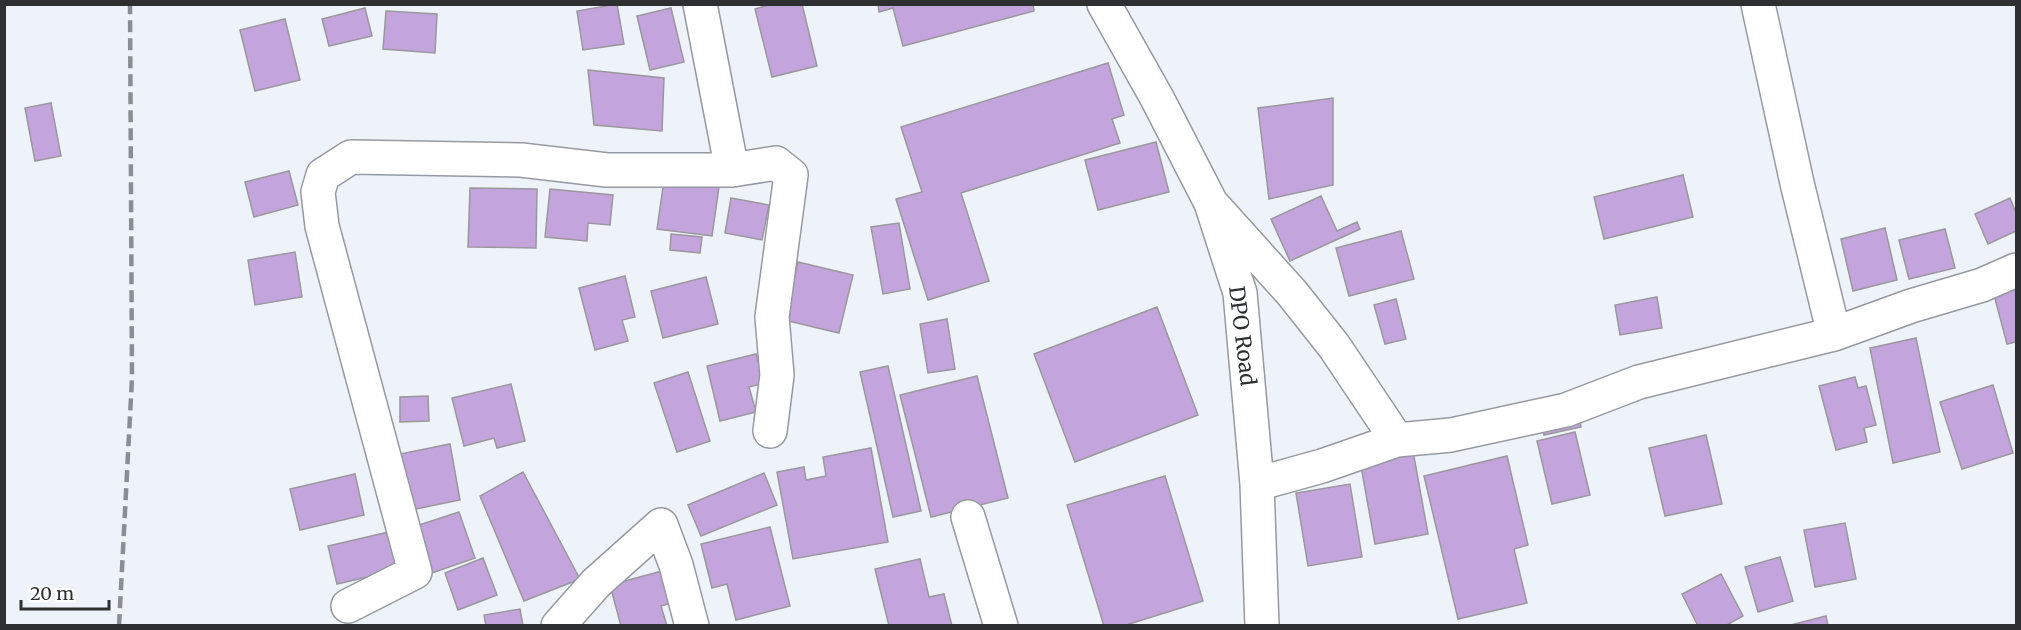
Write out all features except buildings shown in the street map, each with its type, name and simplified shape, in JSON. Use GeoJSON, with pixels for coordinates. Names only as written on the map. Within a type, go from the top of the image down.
{"type":"FeatureCollection","features":[{"type":"Feature","properties":{"kind":"street"},"geometry":{"type":"LineString","coordinates":[[700,4],[732,170]]}},
{"type":"Feature","properties":{"kind":"street","name":"DPO Road"},"geometry":{"type":"LineString","coordinates":[[1104,4],[1157,98],[1211,203],[1240,293],[1257,484],[1262,626]]}},
{"type":"Feature","properties":{"kind":"street"},"geometry":{"type":"LineString","coordinates":[[1758,4],[1797,183],[1834,334]]}},
{"type":"Feature","properties":{"kind":"street"},"geometry":{"type":"LineString","coordinates":[[348,606],[415,572],[322,226],[318,192],[324,175],[351,157],[521,160],[607,170],[732,170],[776,163],[791,175],[772,317],[777,375],[770,431]]}},
{"type":"Feature","properties":{"kind":"street"},"geometry":{"type":"LineString","coordinates":[[1211,203],[1292,293],[1327,337],[1397,440]]}},
{"type":"Feature","properties":{"kind":"street"},"geometry":{"type":"LineString","coordinates":[[1257,484],[1322,466],[1397,440],[1451,435],[1566,410],[1638,382],[1834,334],[1911,306],[1982,285],[2016,270]]}},
{"type":"Feature","properties":{"kind":"street"},"geometry":{"type":"LineString","coordinates":[[968,518],[1001,626]]}},
{"type":"Feature","properties":{"kind":"street"},"geometry":{"type":"LineString","coordinates":[[558,626],[596,582],[661,525],[676,565],[692,626]]}},
{"type":"Feature","properties":{"kind":"railway"},"geometry":{"type":"LineString","coordinates":[[119,626],[132,378],[130,4]]}}]}
